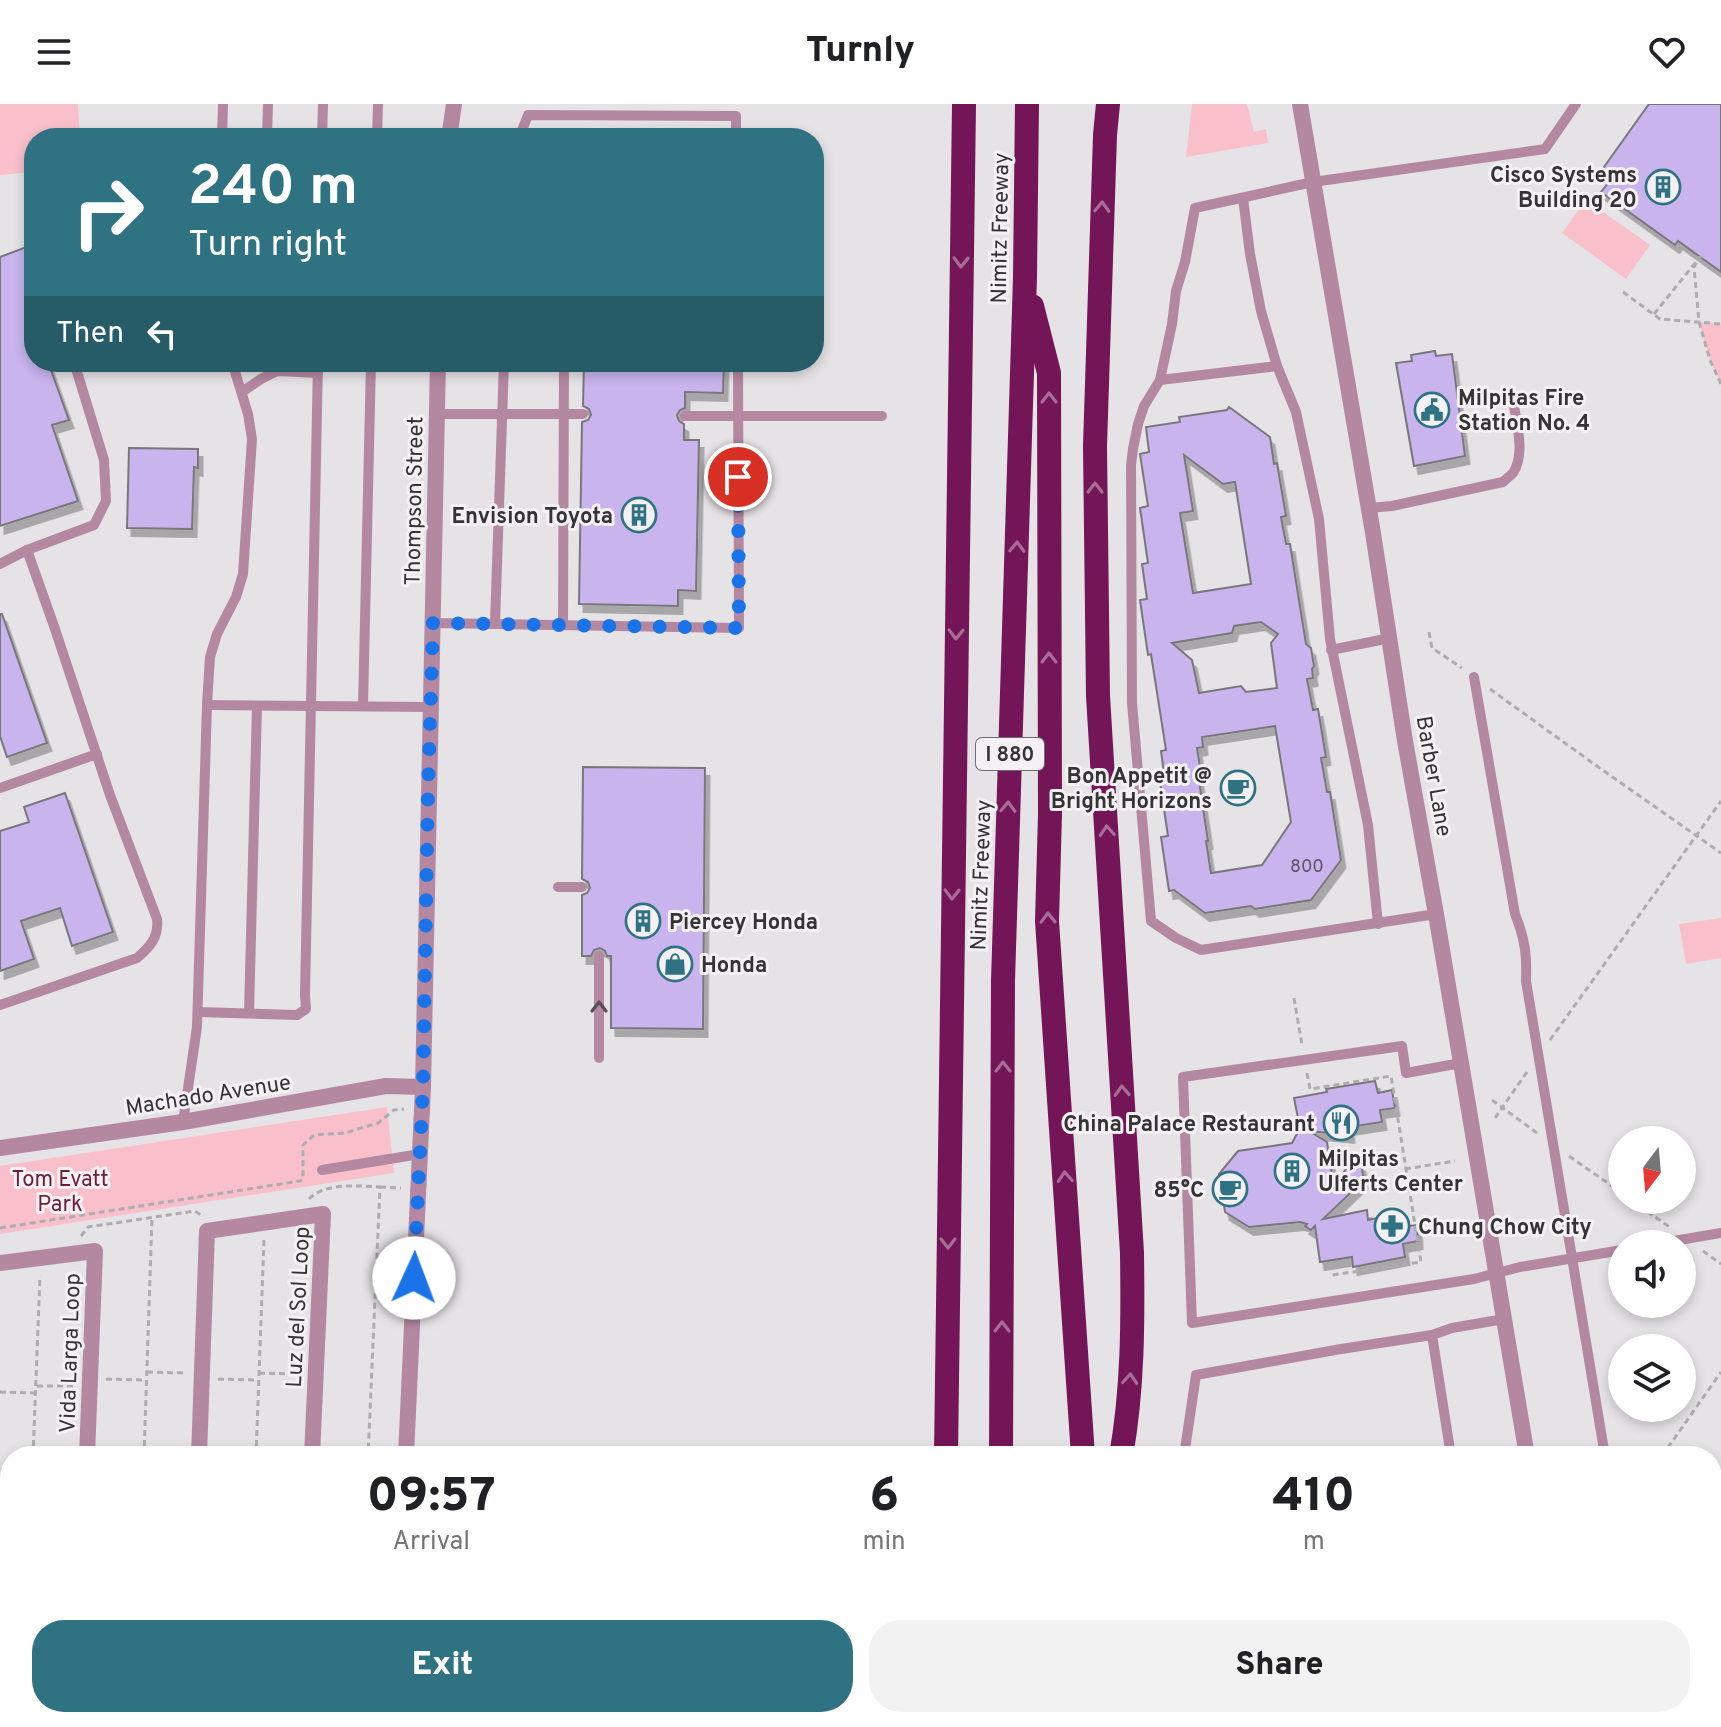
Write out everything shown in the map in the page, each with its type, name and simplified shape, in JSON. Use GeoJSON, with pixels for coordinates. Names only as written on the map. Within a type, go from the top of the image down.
{"type":"FeatureCollection","features":[{"type":"Feature","properties":{"kind":"highway"},"geometry":{"type":"LineString","coordinates":[[955,104],[963,184]]}},
{"type":"Feature","properties":{"kind":"highway","name":"Nimitz Freeway"},"geometry":{"type":"LineString","coordinates":[[946,1446],[964,104]]}},
{"type":"Feature","properties":{"kind":"highway","name":"Nimitz Freeway"},"geometry":{"type":"LineString","coordinates":[[1001,1446],[1003,981],[1025,277],[1027,104]]}},
{"type":"Feature","properties":{"kind":"highway"},"geometry":{"type":"LineString","coordinates":[[1108,104],[1095,431],[1095,566],[1098,696],[1132,1253],[1133,1340],[1123,1446]]}},
{"type":"Feature","properties":{"kind":"highway"},"geometry":{"type":"LineString","coordinates":[[1025,277],[1049,373],[1050,814],[1047,921],[1082,1446]]}},
{"type":"Feature","properties":{"kind":"street"},"geometry":{"type":"LineString","coordinates":[[450,128],[454,104]]}},
{"type":"Feature","properties":{"kind":"street","name":"Barber Lane"},"geometry":{"type":"LineString","coordinates":[[1300,104],[1525,1446]]}},
{"type":"Feature","properties":{"kind":"street","name":"Thompson Street"},"geometry":{"type":"LineString","coordinates":[[406,1446],[423,1087],[438,372]]}},
{"type":"Feature","properties":{"kind":"street","name":"Machado Avenue"},"geometry":{"type":"LineString","coordinates":[[0,1148],[183,1122],[386,1086],[423,1087]]}},
{"type":"Feature","properties":{"kind":"street","name":"Luz del Sol Loop"},"geometry":{"type":"LineString","coordinates":[[222,1229],[323,1214],[312,1446]]}},
{"type":"Feature","properties":{"kind":"street"},"geometry":{"type":"LineString","coordinates":[[199,1446],[207,1231],[222,1229]]}},
{"type":"Feature","properties":{"kind":"street","name":"Vida Larga Loop"},"geometry":{"type":"LineString","coordinates":[[0,1263],[95,1251],[87,1446]]}},
{"type":"Feature","properties":{"kind":"lane"},"geometry":{"type":"LineString","coordinates":[[222,128],[223,104]]}},
{"type":"Feature","properties":{"kind":"lane"},"geometry":{"type":"LineString","coordinates":[[267,128],[268,104]]}},
{"type":"Feature","properties":{"kind":"lane"},"geometry":{"type":"LineString","coordinates":[[322,128],[323,104]]}},
{"type":"Feature","properties":{"kind":"lane"},"geometry":{"type":"LineString","coordinates":[[377,128],[378,104]]}},
{"type":"Feature","properties":{"kind":"lane"},"geometry":{"type":"LineString","coordinates":[[1436,914],[1201,950],[1151,921],[1132,703],[1131,465],[1138,424],[1144,406],[1160,380],[1195,208],[1313,182],[1545,149],[1576,104]]}},
{"type":"Feature","properties":{"kind":"lane"},"geometry":{"type":"LineString","coordinates":[[523,128],[528,115],[736,116],[736,128]]}},
{"type":"Feature","properties":{"kind":"lane"},"geometry":{"type":"LineString","coordinates":[[1243,198],[1261,311],[1277,366],[1296,412],[1319,519],[1331,650],[1368,825],[1378,924]]}},
{"type":"Feature","properties":{"kind":"lane"},"geometry":{"type":"LineString","coordinates":[[1160,380],[1277,366]]}},
{"type":"Feature","properties":{"kind":"lane"},"geometry":{"type":"LineString","coordinates":[[0,564],[27,550],[94,525],[106,501],[104,460],[77,372]]}},
{"type":"Feature","properties":{"kind":"lane"},"geometry":{"type":"LineString","coordinates":[[183,1122],[198,1012],[210,657],[243,574],[252,439],[235,372]]}},
{"type":"Feature","properties":{"kind":"lane"},"geometry":{"type":"LineString","coordinates":[[264,372],[264,377]]}},
{"type":"Feature","properties":{"kind":"lane"},"geometry":{"type":"LineString","coordinates":[[242,392],[275,372]]}},
{"type":"Feature","properties":{"kind":"lane"},"geometry":{"type":"LineString","coordinates":[[198,1012],[297,1015],[306,1009],[318,372]]}},
{"type":"Feature","properties":{"kind":"lane"},"geometry":{"type":"LineString","coordinates":[[363,706],[371,372]]}},
{"type":"Feature","properties":{"kind":"lane"},"geometry":{"type":"LineString","coordinates":[[495,623],[504,372]]}},
{"type":"Feature","properties":{"kind":"lane"},"geometry":{"type":"LineString","coordinates":[[563,625],[564,372]]}},
{"type":"Feature","properties":{"kind":"lane"},"geometry":{"type":"LineString","coordinates":[[433,623],[739,628],[738,372]]}},
{"type":"Feature","properties":{"kind":"lane"},"geometry":{"type":"LineString","coordinates":[[1369,508],[1392,506],[1503,482],[1514,471],[1518,458],[1519,441],[1513,400]]}},
{"type":"Feature","properties":{"kind":"lane"},"geometry":{"type":"LineString","coordinates":[[437,414],[583,414]]}},
{"type":"Feature","properties":{"kind":"lane"},"geometry":{"type":"LineString","coordinates":[[685,416],[882,416]]}},
{"type":"Feature","properties":{"kind":"lane"},"geometry":{"type":"LineString","coordinates":[[0,1005],[137,958],[154,940],[158,929],[27,550]]}},
{"type":"Feature","properties":{"kind":"lane"},"geometry":{"type":"LineString","coordinates":[[1331,650],[1390,638]]}},
{"type":"Feature","properties":{"kind":"lane"},"geometry":{"type":"LineString","coordinates":[[1474,677],[1515,914],[1524,938],[1526,981],[1603,1446]]}},
{"type":"Feature","properties":{"kind":"lane"},"geometry":{"type":"LineString","coordinates":[[207,705],[430,707]]}},
{"type":"Feature","properties":{"kind":"lane"},"geometry":{"type":"LineString","coordinates":[[249,1013],[257,706]]}},
{"type":"Feature","properties":{"kind":"lane"},"geometry":{"type":"LineString","coordinates":[[0,788],[97,754]]}},
{"type":"Feature","properties":{"kind":"lane"},"geometry":{"type":"LineString","coordinates":[[558,887],[582,887]]}},
{"type":"Feature","properties":{"kind":"lane"},"geometry":{"type":"LineString","coordinates":[[599,956],[599,1058]]}},
{"type":"Feature","properties":{"kind":"lane"},"geometry":{"type":"LineString","coordinates":[[1461,1063],[1406,1073],[1402,1046],[1183,1077],[1192,1323],[1462,1281],[1520,1267],[1608,1252]]}},
{"type":"Feature","properties":{"kind":"lane"},"geometry":{"type":"LineString","coordinates":[[322,1170],[420,1154]]}},
{"type":"Feature","properties":{"kind":"lane"},"geometry":{"type":"LineString","coordinates":[[1696,1237],[1721,1233]]}},
{"type":"Feature","properties":{"kind":"lane"},"geometry":{"type":"LineString","coordinates":[[1185,1446],[1196,1375],[1432,1335],[1452,1328],[1504,1319]]}},
{"type":"Feature","properties":{"kind":"lane"},"geometry":{"type":"LineString","coordinates":[[1432,1335],[1449,1446]]}},
{"type":"Feature","properties":{"kind":"path"},"geometry":{"type":"LineString","coordinates":[[1654,314],[1700,257],[1694,267],[1699,322],[1721,384]]}},
{"type":"Feature","properties":{"kind":"path"},"geometry":{"type":"LineString","coordinates":[[1623,292],[1660,319],[1721,324]]}},
{"type":"Feature","properties":{"kind":"path"},"geometry":{"type":"LineString","coordinates":[[1429,632],[1432,648],[1721,853]]}},
{"type":"Feature","properties":{"kind":"path"},"geometry":{"type":"LineString","coordinates":[[1495,1118],[1721,801]]}},
{"type":"Feature","properties":{"kind":"path"},"geometry":{"type":"LineString","coordinates":[[1294,998],[1310,1089],[1391,1076],[1421,1262],[1332,1275]]}},
{"type":"Feature","properties":{"kind":"path"},"geometry":{"type":"LineString","coordinates":[[0,1228],[300,1181],[303,1179],[303,1145],[314,1135],[345,1133],[378,1123],[394,1110],[422,1108]]}},
{"type":"Feature","properties":{"kind":"path"},"geometry":{"type":"LineString","coordinates":[[1405,1169],[1455,1161]]}},
{"type":"Feature","properties":{"kind":"path"},"geometry":{"type":"LineString","coordinates":[[301,1217],[311,1196],[318,1191],[350,1186],[418,1188]]}},
{"type":"Feature","properties":{"kind":"path"},"geometry":{"type":"LineString","coordinates":[[368,1446],[380,1187]]}},
{"type":"Feature","properties":{"kind":"path"},"geometry":{"type":"LineString","coordinates":[[78,1253],[81,1233],[88,1227],[195,1211],[222,1229]]}},
{"type":"Feature","properties":{"kind":"path"},"geometry":{"type":"LineString","coordinates":[[144,1446],[152,1218]]}},
{"type":"Feature","properties":{"kind":"path"},"geometry":{"type":"LineString","coordinates":[[256,1446],[264,1223]]}},
{"type":"Feature","properties":{"kind":"path"},"geometry":{"type":"LineString","coordinates":[[33,1446],[41,1258]]}},
{"type":"Feature","properties":{"kind":"path"},"geometry":{"type":"LineString","coordinates":[[147,1372],[258,1380]]}},
{"type":"Feature","properties":{"kind":"path"},"geometry":{"type":"LineString","coordinates":[[1669,1446],[1721,1372]]}},
{"type":"Feature","properties":{"kind":"path"},"geometry":{"type":"LineString","coordinates":[[259,1373],[316,1374]]}},
{"type":"Feature","properties":{"kind":"path"},"geometry":{"type":"LineString","coordinates":[[36,1386],[146,1380]]}},
{"type":"Feature","properties":{"kind":"path"},"geometry":{"type":"LineString","coordinates":[[0,1392],[35,1393]]}},
{"type":"Feature","properties":{"kind":"green space"},"geometry":{"type":"Polygon","coordinates":[[[0,104],[78,104],[79,128],[24,128],[24,173],[0,175],[0,104]]]}},
{"type":"Feature","properties":{"kind":"green space"},"geometry":{"type":"Polygon","coordinates":[[[1192,104],[1247,104],[1254,132],[1266,129],[1268,143],[1186,157],[1192,104]]]}},
{"type":"Feature","properties":{"kind":"green space"},"geometry":{"type":"Polygon","coordinates":[[[1586,200],[1650,245],[1626,279],[1562,233],[1586,200]]]}},
{"type":"Feature","properties":{"kind":"green space"},"geometry":{"type":"Polygon","coordinates":[[[1699,322],[1721,324],[1721,384],[1710,360],[1699,322]]]}},
{"type":"Feature","properties":{"kind":"green space"},"geometry":{"type":"Polygon","coordinates":[[[1721,918],[1721,958],[1686,964],[1679,924],[1721,918]]]}},
{"type":"Feature","properties":{"kind":"green space","name":"Tom Evatt Park"},"geometry":{"type":"Polygon","coordinates":[[[387,1107],[394,1173],[0,1234],[0,1166],[387,1107]]]}},
{"type":"Feature","properties":{"kind":"building","name":"Cisco Systems Building 20"},"geometry":{"type":"Polygon","coordinates":[[[1649,104],[1721,104],[1721,272],[1678,241],[1675,245],[1601,192],[1609,182],[1599,174],[1649,104]]]}},
{"type":"Feature","properties":{"kind":"building"},"geometry":{"type":"Polygon","coordinates":[[[24,248],[24,372],[52,372],[69,420],[52,425],[78,501],[0,526],[0,257],[24,248]]]}},
{"type":"Feature","properties":{"kind":"building","name":"Milpitas Fire Station No. 4"},"geometry":{"type":"Polygon","coordinates":[[[1435,351],[1436,356],[1452,354],[1465,456],[1414,466],[1396,363],[1412,361],[1411,355],[1435,351]]]}},
{"type":"Feature","properties":{"kind":"building","name":"Envision Toyota"},"geometry":{"type":"Polygon","coordinates":[[[584,372],[724,372],[723,393],[685,392],[685,408],[677,415],[684,424],[684,440],[699,440],[696,591],[678,590],[678,606],[579,604],[582,422],[591,415],[589,409],[583,406],[584,372]]]}},
{"type":"Feature","properties":{"kind":"building"},"geometry":{"type":"Polygon","coordinates":[[[1229,407],[1270,437],[1274,464],[1277,463],[1286,516],[1281,517],[1286,544],[1290,544],[1306,644],[1311,648],[1314,666],[1313,678],[1307,679],[1313,710],[1318,709],[1326,757],[1321,758],[1341,860],[1311,900],[1205,913],[1174,890],[1169,891],[1161,837],[1168,836],[1160,782],[1165,781],[1161,751],[1166,750],[1140,600],[1147,599],[1142,564],[1148,563],[1140,508],[1148,506],[1140,454],[1149,452],[1146,427],[1180,422],[1179,417],[1227,410],[1229,407]],[[1184,455],[1193,511],[1180,513],[1193,593],[1251,584],[1235,482],[1223,484],[1184,455]],[[1261,622],[1234,626],[1232,633],[1172,643],[1192,660],[1199,693],[1241,686],[1246,692],[1277,688],[1271,643],[1278,634],[1261,622]],[[1275,726],[1202,737],[1203,747],[1197,748],[1201,773],[1198,774],[1211,873],[1262,865],[1291,822],[1275,726]]]}},
{"type":"Feature","properties":{"kind":"building"},"geometry":{"type":"Polygon","coordinates":[[[129,448],[198,449],[198,468],[194,467],[192,529],[127,528],[129,448]]]}},
{"type":"Feature","properties":{"kind":"building"},"geometry":{"type":"Polygon","coordinates":[[[0,614],[47,743],[7,757],[0,736],[0,614]]]}},
{"type":"Feature","properties":{"kind":"building","name":"Piercey Honda"},"geometry":{"type":"Polygon","coordinates":[[[583,767],[705,768],[703,1029],[611,1028],[611,956],[600,948],[594,950],[591,956],[582,956],[582,895],[590,888],[588,882],[582,879],[583,767]]]}},
{"type":"Feature","properties":{"kind":"building"},"geometry":{"type":"Polygon","coordinates":[[[65,793],[113,932],[72,946],[60,908],[21,921],[34,959],[0,971],[0,831],[29,822],[24,807],[65,793]]]}},
{"type":"Feature","properties":{"kind":"building","name":"Milpitas Ulferts Center"},"geometry":{"type":"Polygon","coordinates":[[[1375,1081],[1378,1093],[1392,1090],[1395,1108],[1380,1110],[1382,1122],[1349,1127],[1350,1135],[1309,1131],[1327,1142],[1334,1186],[1353,1159],[1361,1164],[1364,1180],[1323,1219],[1367,1210],[1368,1220],[1397,1214],[1399,1227],[1417,1225],[1418,1241],[1403,1244],[1405,1257],[1353,1267],[1352,1257],[1320,1262],[1315,1226],[1311,1230],[1305,1226],[1307,1224],[1300,1222],[1249,1227],[1225,1212],[1219,1174],[1238,1151],[1292,1143],[1300,1128],[1294,1098],[1375,1081]]]}},
{"type":"Feature","properties":{"kind":"place","name":"Cisco Systems Building 20"},"geometry":{"type":"Point","coordinates":[1663,187]}},
{"type":"Feature","properties":{"kind":"place","name":"Milpitas Fire Station No. 4"},"geometry":{"type":"Point","coordinates":[1432,410]}},
{"type":"Feature","properties":{"kind":"place","name":"Envision Toyota"},"geometry":{"type":"Point","coordinates":[639,515]}},
{"type":"Feature","properties":{"kind":"place","name":"Bon Appetit @ Bright Horizons"},"geometry":{"type":"Point","coordinates":[1238,788]}},
{"type":"Feature","properties":{"kind":"place","name":"Piercey Honda"},"geometry":{"type":"Point","coordinates":[643,921]}},
{"type":"Feature","properties":{"kind":"place","name":"Honda"},"geometry":{"type":"Point","coordinates":[675,964]}},
{"type":"Feature","properties":{"kind":"place","name":"China Palace Restaurant"},"geometry":{"type":"Point","coordinates":[1341,1123]}},
{"type":"Feature","properties":{"kind":"place","name":"Milpitas Ulferts Center"},"geometry":{"type":"Point","coordinates":[1292,1171]}},
{"type":"Feature","properties":{"kind":"place","name":"85°C"},"geometry":{"type":"Point","coordinates":[1230,1189]}},
{"type":"Feature","properties":{"kind":"place","name":"Chung Chow City"},"geometry":{"type":"Point","coordinates":[1392,1226]}},
{"type":"Feature","properties":{"kind":"route"},"geometry":{"type":"LineString","coordinates":[[414,1278],[423,1087],[433,623],[739,628],[738,477]]}}]}
